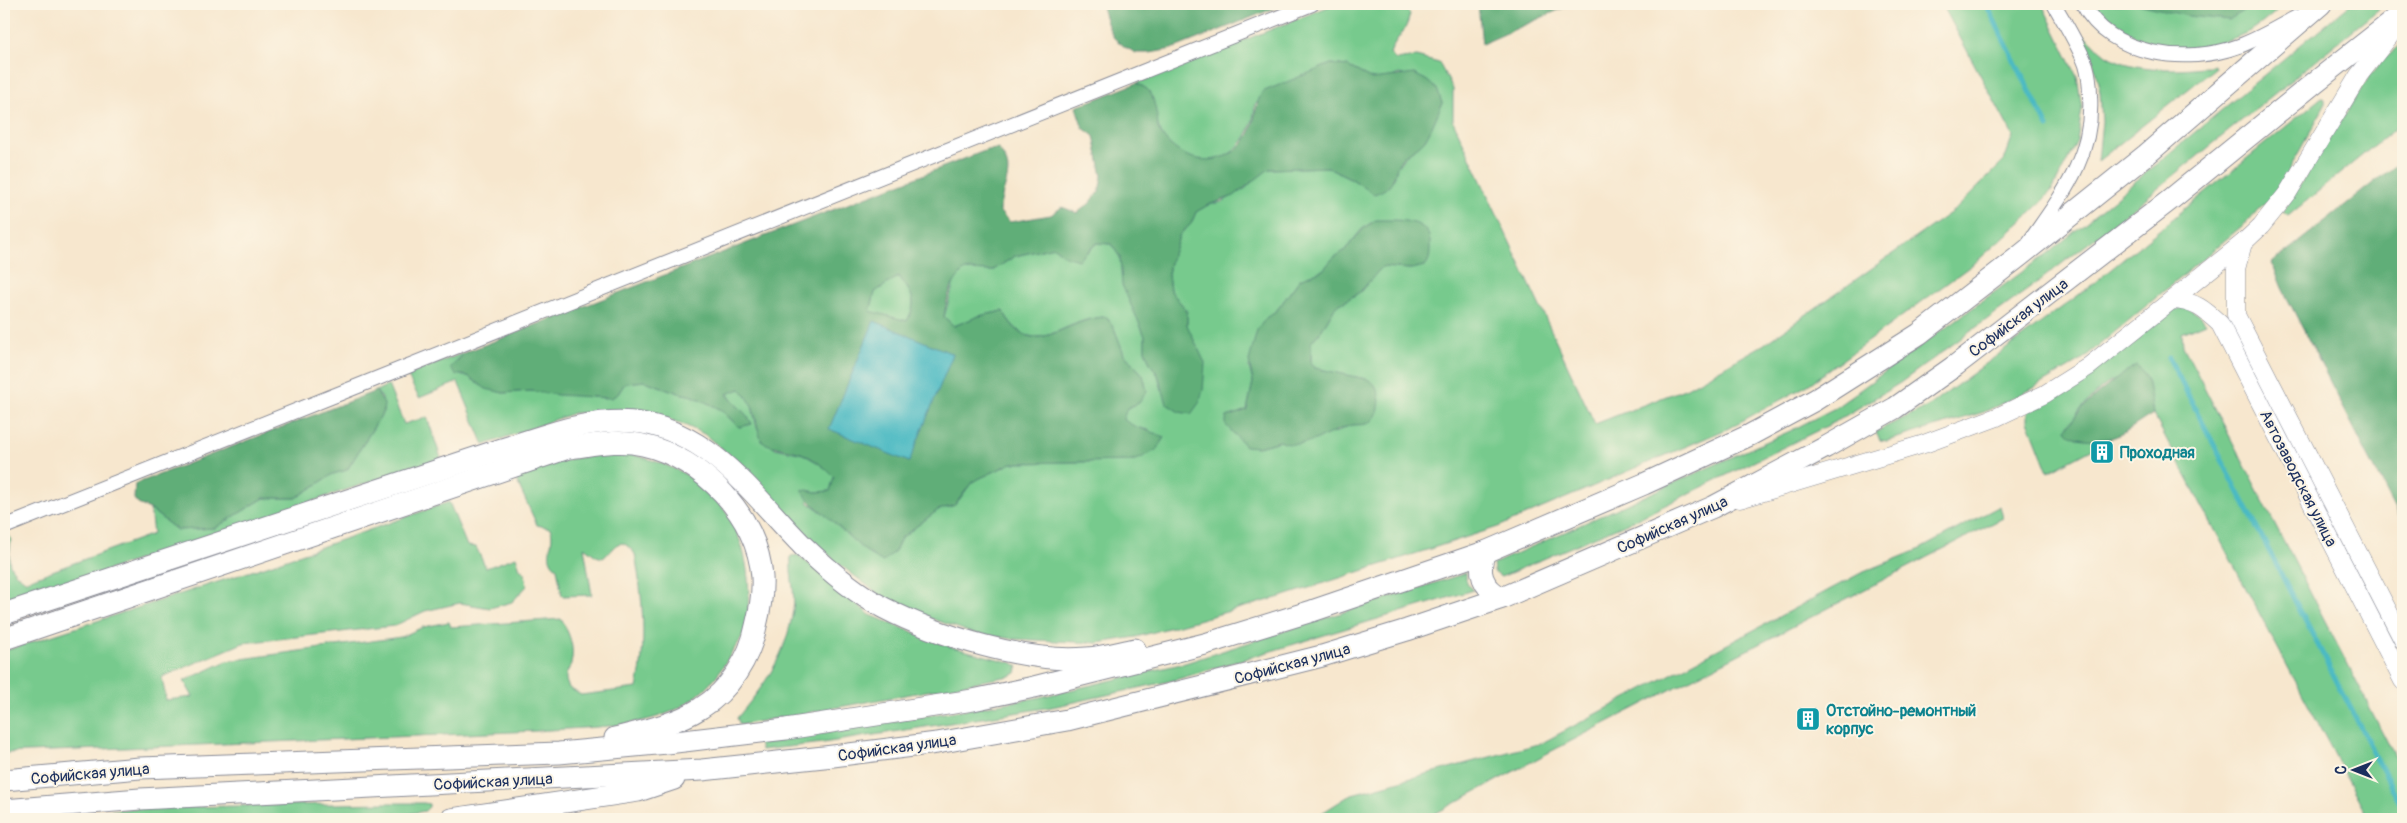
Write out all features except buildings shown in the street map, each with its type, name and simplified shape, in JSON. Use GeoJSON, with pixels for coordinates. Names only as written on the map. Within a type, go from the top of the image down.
{"type":"FeatureCollection","features":[{"type":"Feature","properties":{"kind":"main road","name":"Софийская улица"},"geometry":{"type":"LineString","coordinates":[[4,780],[140,768],[560,752],[667,743],[786,729],[973,700],[1081,676],[1206,644],[1312,611],[1485,552],[1644,484],[1750,435],[1814,400],[1920,334],[2021,255],[2146,155],[2320,4]]}},
{"type":"Feature","properties":{"kind":"main road","name":"Софийская улица"},"geometry":{"type":"LineString","coordinates":[[4,810],[150,799],[702,770],[937,743],[1067,720],[1322,656],[1502,598],[1713,507],[1895,408],[1956,365],[2170,200],[2403,13]]}},
{"type":"Feature","properties":{"kind":"main road"},"geometry":{"type":"LineString","coordinates":[[4,614],[502,448],[572,427],[611,421],[642,423],[669,431],[716,456],[804,547],[852,586],[882,607],[911,621],[982,644],[1056,658],[1087,658],[1144,648],[1206,644]]}},
{"type":"Feature","properties":{"kind":"main road"},"geometry":{"type":"LineString","coordinates":[[4,638],[568,448],[598,444],[643,445],[694,467],[716,484],[737,510],[750,532],[762,576],[762,597],[754,637],[733,680],[701,708],[674,720],[636,733],[560,752]]}},
{"type":"Feature","properties":{"kind":"main road"},"geometry":{"type":"LineString","coordinates":[[1485,552],[1481,562],[1481,573],[1485,584],[1492,592],[1502,598]]}},
{"type":"Feature","properties":{"kind":"main road"},"geometry":{"type":"LineString","coordinates":[[451,819],[638,791],[702,770]]}},
{"type":"Feature","properties":{"kind":"street"},"geometry":{"type":"LineString","coordinates":[[4,527],[719,242],[1043,109],[1312,4]]}},
{"type":"Feature","properties":{"kind":"street"},"geometry":{"type":"LineString","coordinates":[[2021,255],[2077,169],[2085,151],[2090,128],[2091,110],[2086,66],[2054,4]]}},
{"type":"Feature","properties":{"kind":"street"},"geometry":{"type":"LineString","coordinates":[[2083,4],[2090,19],[2118,38],[2150,52],[2192,56],[2214,53],[2240,46],[2320,4]]}},
{"type":"Feature","properties":{"kind":"street"},"geometry":{"type":"LineString","coordinates":[[1713,507],[1915,447],[1997,417],[2045,394],[2088,367],[2261,226],[2287,194],[2359,75],[2403,20]]}},
{"type":"Feature","properties":{"kind":"street","name":"Автозаводская улица"},"geometry":{"type":"LineString","coordinates":[[2243,242],[2236,268],[2236,315],[2403,640]]}},
{"type":"Feature","properties":{"kind":"street","name":"Автозаводская улица"},"geometry":{"type":"LineString","coordinates":[[2172,300],[2183,301],[2202,307],[2220,324],[2403,681]]}},
{"type":"Feature","properties":{"kind":"green space"},"geometry":{"type":"Polygon","coordinates":[[[1101,4],[1285,4],[1172,49],[1150,53],[1136,53],[1114,38],[1101,4]]]}},
{"type":"Feature","properties":{"kind":"green space"},"geometry":{"type":"Polygon","coordinates":[[[1335,4],[1402,4],[1410,14],[1406,27],[1390,54],[1396,60],[1416,57],[1439,63],[1453,89],[1453,121],[1595,424],[1687,388],[1763,345],[1956,209],[2004,161],[2013,136],[1942,4],[2042,4],[2077,76],[2082,109],[2077,141],[2053,189],[2035,209],[1976,262],[1808,385],[1727,429],[1498,527],[1284,596],[1136,637],[1098,643],[1013,639],[972,633],[913,612],[878,594],[834,560],[727,453],[704,434],[680,423],[653,415],[601,412],[574,413],[484,445],[458,382],[419,398],[407,375],[466,352],[455,362],[462,376],[468,376],[480,385],[503,393],[531,391],[604,398],[618,394],[625,383],[645,381],[693,396],[720,409],[739,427],[752,424],[727,393],[740,389],[750,398],[757,428],[775,448],[803,454],[825,467],[834,477],[830,491],[816,492],[808,502],[830,518],[871,556],[895,551],[901,538],[938,510],[955,505],[972,482],[1012,463],[1135,461],[1149,430],[1134,427],[1122,419],[1127,408],[1139,403],[1143,375],[1124,354],[1114,328],[1107,317],[1077,323],[1038,337],[1026,335],[1015,327],[1003,311],[979,316],[954,326],[944,317],[955,279],[965,270],[992,271],[1015,256],[1054,247],[1065,256],[1088,252],[1097,243],[1111,244],[1120,257],[1123,285],[1145,336],[1145,350],[1150,363],[1158,375],[1162,390],[1187,325],[1187,311],[1170,290],[1168,275],[1170,262],[1180,234],[1191,224],[1196,212],[1208,205],[1222,202],[1246,188],[1257,176],[1269,169],[1328,167],[1352,179],[1374,194],[1394,179],[1397,167],[1405,156],[1425,140],[1442,103],[1436,89],[1426,80],[1399,74],[1387,79],[1372,79],[1347,66],[1331,64],[1291,81],[1255,104],[1252,122],[1246,137],[1236,149],[1224,157],[1211,161],[1196,160],[1181,154],[1167,142],[1157,124],[1151,93],[1137,83],[1335,4]],[[1376,220],[1363,228],[1344,251],[1323,270],[1300,279],[1277,310],[1266,318],[1249,367],[1253,382],[1247,410],[1227,417],[1258,447],[1280,441],[1337,432],[1350,425],[1365,424],[1370,380],[1315,368],[1311,362],[1311,342],[1321,331],[1335,307],[1360,292],[1382,267],[1411,269],[1376,220]]]}},
{"type":"Feature","properties":{"kind":"green space"},"geometry":{"type":"Polygon","coordinates":[[[1478,4],[1572,4],[1482,44],[1478,4]]]}},
{"type":"Feature","properties":{"kind":"green space"},"geometry":{"type":"Polygon","coordinates":[[[2091,4],[2285,4],[2259,25],[2232,39],[2204,46],[2176,48],[2151,44],[2135,37],[2111,21],[2091,4]]]}},
{"type":"Feature","properties":{"kind":"green space"},"geometry":{"type":"Polygon","coordinates":[[[2139,4],[2253,4],[2229,20],[2188,16],[2139,4]]]}},
{"type":"Feature","properties":{"kind":"green space"},"geometry":{"type":"Polygon","coordinates":[[[2350,4],[2385,4],[2124,216],[2030,288],[1900,383],[1835,422],[1639,518],[1501,577],[1494,572],[1493,564],[1790,431],[1835,408],[2051,251],[2350,4]]]}},
{"type":"Feature","properties":{"kind":"green space"},"geometry":{"type":"Polygon","coordinates":[[[2082,36],[2086,36],[2106,55],[2130,65],[2159,69],[2214,65],[2215,68],[2098,161],[2102,121],[2100,92],[2093,60],[2082,36]]]}},
{"type":"Feature","properties":{"kind":"green space"},"geometry":{"type":"Polygon","coordinates":[[[2403,43],[2403,122],[2288,216],[2283,212],[2367,80],[2382,61],[2403,43]]]}},
{"type":"Feature","properties":{"kind":"green space"},"geometry":{"type":"Polygon","coordinates":[[[1331,64],[1347,66],[1372,79],[1414,74],[1426,80],[1437,89],[1442,103],[1425,139],[1419,146],[1404,156],[1388,187],[1374,194],[1352,179],[1328,167],[1269,169],[1234,196],[1208,205],[1196,212],[1191,224],[1180,234],[1170,262],[1168,275],[1170,290],[1187,311],[1187,325],[1205,363],[1203,390],[1199,403],[1191,414],[1179,412],[1167,404],[1158,375],[1150,363],[1145,350],[1145,336],[1122,285],[1120,257],[1111,244],[1097,243],[1078,260],[1065,256],[1054,247],[1015,256],[992,271],[965,270],[956,280],[946,303],[944,317],[954,326],[979,316],[1003,311],[1014,327],[1026,335],[1037,337],[1050,335],[1091,319],[1107,317],[1114,328],[1124,354],[1143,375],[1147,391],[1139,403],[1127,408],[1123,419],[1132,425],[1164,437],[1158,449],[1135,461],[1012,463],[972,482],[955,505],[938,510],[901,538],[895,551],[883,562],[862,548],[808,499],[802,489],[816,492],[830,491],[834,477],[805,455],[762,442],[752,407],[740,389],[727,394],[752,424],[739,427],[720,409],[693,396],[645,381],[625,383],[618,394],[611,398],[558,395],[531,391],[503,393],[486,389],[468,376],[455,374],[450,368],[466,352],[987,150],[998,149],[1007,165],[1007,179],[1000,212],[1010,222],[1051,215],[1062,207],[1077,213],[1089,204],[1099,192],[1102,176],[1094,136],[1083,128],[1076,107],[1137,83],[1150,92],[1156,111],[1158,129],[1169,144],[1193,158],[1206,160],[1219,158],[1231,153],[1242,145],[1250,132],[1262,92],[1331,64]],[[899,276],[875,292],[870,311],[907,321],[913,302],[910,292],[899,276]]]}},
{"type":"Feature","properties":{"kind":"green space"},"geometry":{"type":"Polygon","coordinates":[[[2322,97],[2325,99],[2325,105],[2285,177],[2268,201],[2242,226],[2080,361],[2032,389],[1984,412],[1887,441],[1880,440],[1876,433],[1881,429],[1929,406],[2088,288],[2322,97]]]}},
{"type":"Feature","properties":{"kind":"green space"},"geometry":{"type":"Polygon","coordinates":[[[2403,159],[2403,524],[2282,288],[2272,263],[2403,159]]]}},
{"type":"Feature","properties":{"kind":"green space"},"geometry":{"type":"Polygon","coordinates":[[[1376,220],[1412,222],[1420,225],[1426,230],[1429,237],[1430,252],[1428,262],[1425,266],[1411,269],[1382,267],[1360,292],[1335,307],[1321,331],[1311,342],[1311,362],[1315,368],[1370,380],[1377,389],[1380,400],[1376,416],[1367,424],[1349,426],[1306,443],[1288,444],[1280,441],[1258,447],[1245,446],[1225,424],[1227,417],[1247,410],[1253,382],[1249,361],[1257,330],[1266,318],[1277,310],[1300,279],[1323,270],[1333,258],[1344,251],[1364,228],[1376,220]]]}},
{"type":"Feature","properties":{"kind":"green space"},"geometry":{"type":"Polygon","coordinates":[[[898,275],[910,292],[913,302],[907,321],[870,312],[875,292],[898,275]]]}},
{"type":"Feature","properties":{"kind":"green space"},"geometry":{"type":"Polygon","coordinates":[[[2186,307],[2201,316],[2206,323],[2182,333],[2183,346],[2403,772],[2403,819],[2369,819],[2153,414],[2147,380],[2115,380],[2103,387],[2081,409],[2066,429],[2077,438],[2112,438],[2048,472],[2028,421],[2028,411],[2175,309],[2186,307]]]}},
{"type":"Feature","properties":{"kind":"green space"},"geometry":{"type":"Polygon","coordinates":[[[2136,365],[2141,369],[2147,381],[2153,414],[2116,437],[2086,439],[2069,433],[2066,429],[2081,410],[2107,386],[2136,365]]]}},
{"type":"Feature","properties":{"kind":"green space"},"geometry":{"type":"Polygon","coordinates":[[[388,385],[404,424],[427,417],[441,458],[4,605],[4,535],[6,534],[11,538],[9,562],[13,570],[25,581],[153,534],[150,509],[177,530],[215,528],[264,498],[296,498],[333,474],[347,470],[383,412],[382,398],[376,391],[388,385]]]}},
{"type":"Feature","properties":{"kind":"green space"},"geometry":{"type":"Polygon","coordinates":[[[376,391],[384,404],[383,412],[347,470],[333,474],[296,498],[264,498],[215,528],[177,530],[150,509],[138,504],[134,499],[135,484],[376,391]]]}},
{"type":"Feature","properties":{"kind":"green space"},"geometry":{"type":"Polygon","coordinates":[[[620,452],[673,468],[708,490],[727,514],[742,546],[746,563],[749,598],[744,633],[711,683],[690,702],[681,707],[648,719],[611,726],[537,731],[4,753],[4,651],[264,567],[449,502],[467,546],[476,547],[486,568],[516,557],[520,569],[525,573],[527,586],[512,602],[490,608],[460,603],[425,611],[394,626],[243,643],[162,677],[166,700],[193,697],[184,681],[227,661],[401,637],[423,627],[449,622],[451,627],[561,619],[568,633],[572,648],[571,663],[566,675],[569,688],[581,695],[637,688],[642,655],[643,621],[635,554],[629,547],[621,543],[617,544],[603,558],[596,556],[584,547],[592,595],[562,596],[557,568],[550,559],[552,533],[550,528],[537,525],[515,477],[569,459],[620,452]]]}},
{"type":"Feature","properties":{"kind":"green space"},"geometry":{"type":"Polygon","coordinates":[[[2000,506],[2003,518],[1546,754],[1425,819],[1319,819],[1317,816],[1352,794],[1542,743],[1859,574],[1920,549],[2000,506]]]}},
{"type":"Feature","properties":{"kind":"green space"},"geometry":{"type":"Polygon","coordinates":[[[798,555],[870,615],[948,646],[1013,663],[1018,666],[1016,673],[1010,676],[740,725],[737,718],[766,681],[785,641],[794,604],[791,556],[798,555]]]}},
{"type":"Feature","properties":{"kind":"green space"},"geometry":{"type":"Polygon","coordinates":[[[1466,573],[1466,583],[1474,590],[1175,680],[1052,707],[823,743],[761,750],[759,743],[1036,698],[1185,663],[1466,573]]]}},
{"type":"Feature","properties":{"kind":"green space"},"geometry":{"type":"Polygon","coordinates":[[[424,803],[429,804],[429,807],[425,811],[379,819],[20,819],[137,808],[424,803]]]}},
{"type":"Feature","properties":{"kind":"water"},"geometry":{"type":"Polygon","coordinates":[[[874,321],[953,354],[909,462],[829,429],[874,321]]]}},
{"type":"Feature","properties":{"kind":"waterway"},"geometry":{"type":"LineString","coordinates":[[1986,4],[2048,127]]}},
{"type":"Feature","properties":{"kind":"waterway"},"geometry":{"type":"LineString","coordinates":[[2169,358],[2403,809]]}},
{"type":"Feature","properties":{"kind":"place","name":"Проходная"},"geometry":{"type":"Point","coordinates":[2102,452]}},
{"type":"Feature","properties":{"kind":"place","name":"Отстойно-ремонтный корпус"},"geometry":{"type":"Point","coordinates":[1808,719]}}]}
